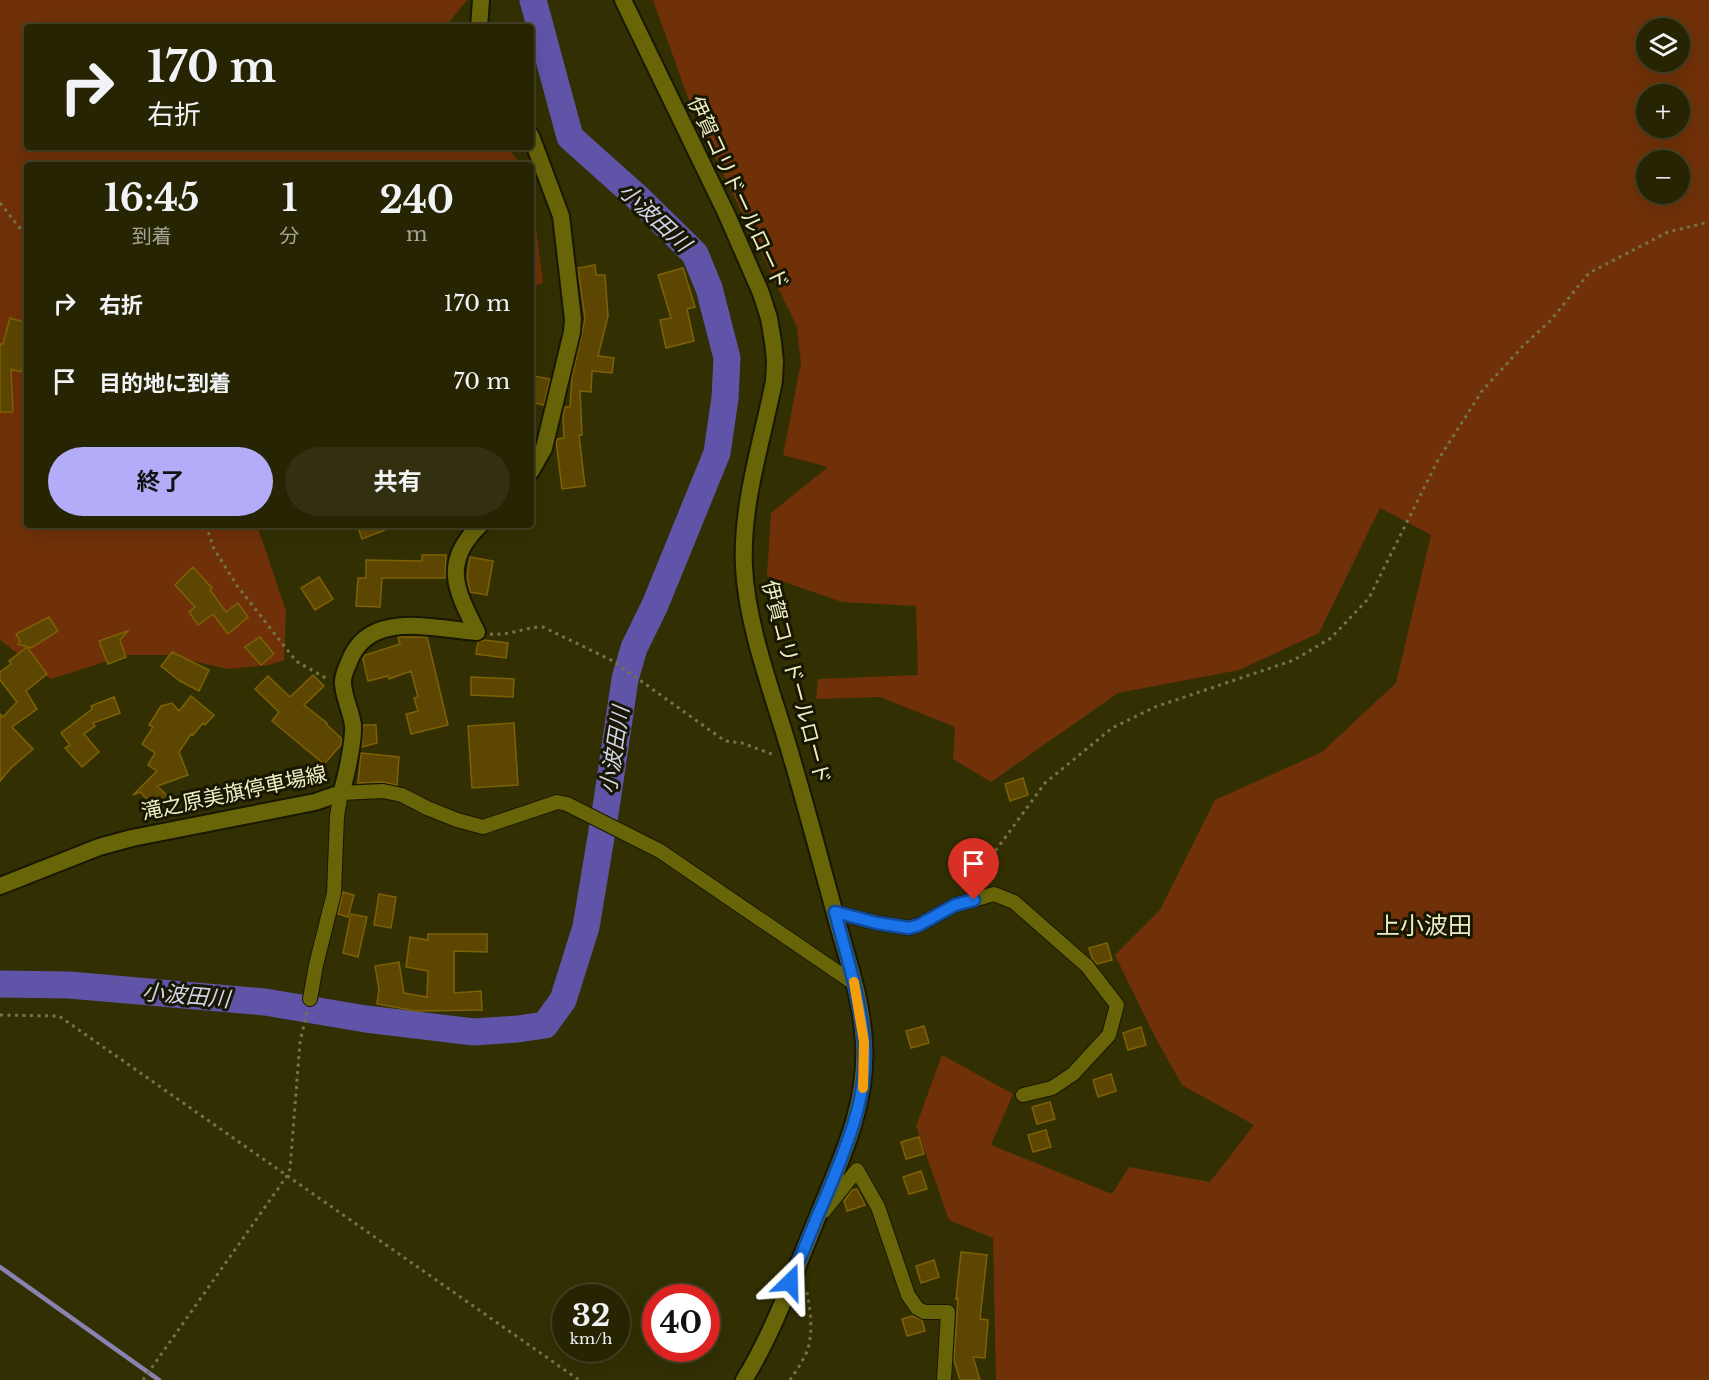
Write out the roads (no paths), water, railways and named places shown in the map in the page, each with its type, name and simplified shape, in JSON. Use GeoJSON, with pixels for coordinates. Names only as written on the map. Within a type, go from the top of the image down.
{"type":"FeatureCollection","features":[{"type":"Feature","properties":{"kind":"street"},"geometry":{"type":"LineString","coordinates":[[479,24],[481,0]]}},
{"type":"Feature","properties":{"kind":"street","name":"伊賀コリドールロード"},"geometry":{"type":"LineString","coordinates":[[623,0],[726,213],[751,269],[769,318],[775,361],[774,381],[748,504],[744,537],[747,593],[762,656],[855,984],[864,1042],[863,1090],[850,1136],[773,1324],[744,1380]]}},
{"type":"Feature","properties":{"kind":"street"},"geometry":{"type":"LineString","coordinates":[[534,144],[561,216],[573,319],[570,341],[544,448],[534,466]]}},
{"type":"Feature","properties":{"kind":"street","name":"滝之原美旗停車場線"},"geometry":{"type":"LineString","coordinates":[[0,886],[99,847],[132,838],[315,802],[341,793],[345,783],[352,724],[342,681],[356,647],[365,637],[394,627],[416,626],[477,632],[457,589],[455,570],[463,547],[470,534],[477,528]]}},
{"type":"Feature","properties":{"kind":"street"},"geometry":{"type":"LineString","coordinates":[[310,999],[334,893],[337,816],[341,793],[383,791],[402,795],[457,820],[483,827],[557,802],[567,804],[619,829],[680,864],[855,984]]}},
{"type":"Feature","properties":{"kind":"street"},"geometry":{"type":"LineString","coordinates":[[835,912],[877,923],[909,928],[955,905],[994,894],[1014,902],[1087,966],[1117,1005],[1109,1035],[1074,1074],[1052,1088],[1023,1095]]}},
{"type":"Feature","properties":{"kind":"street"},"geometry":{"type":"LineString","coordinates":[[815,1222],[857,1170],[878,1207],[908,1295],[917,1308],[924,1312],[948,1312],[944,1380]]}},
{"type":"Feature","properties":{"kind":"waterway","name":"小波田川"},"geometry":{"type":"LineString","coordinates":[[0,984],[69,985],[265,1002],[366,1019],[474,1032],[545,1025],[563,1000],[586,927],[625,679],[634,648],[655,605],[717,453],[725,398],[727,358],[709,288],[695,254],[637,197],[570,137],[533,0]]}},
{"type":"Feature","properties":{"kind":"waterway"},"geometry":{"type":"LineString","coordinates":[[0,1267],[159,1380]]}},
{"type":"Feature","properties":{"kind":"district","name":"上小波田"},"geometry":{"type":"Point","coordinates":[1424,926]}}]}
